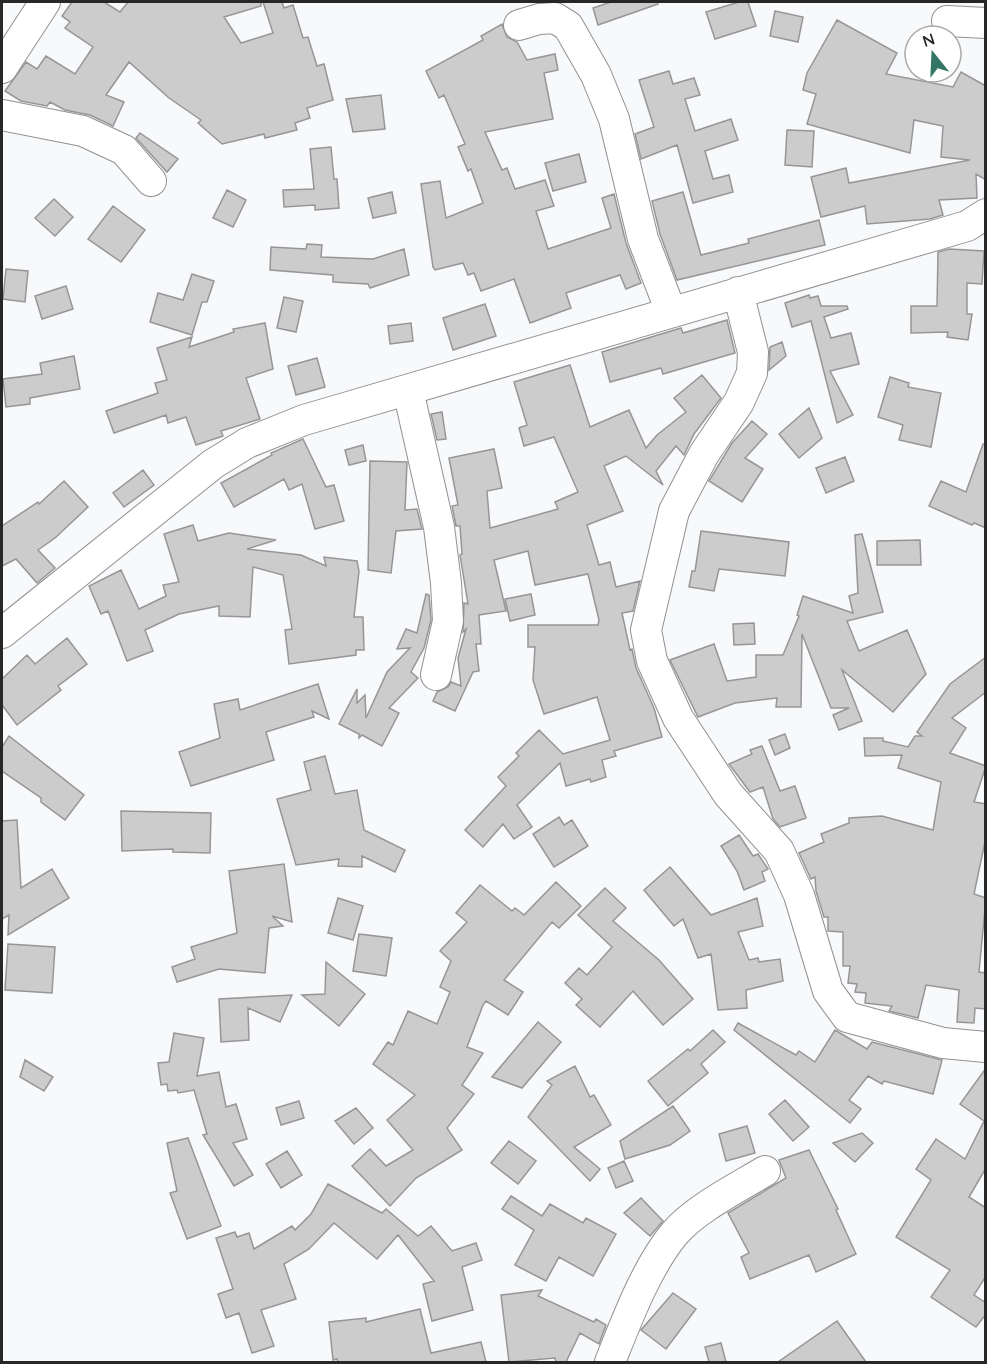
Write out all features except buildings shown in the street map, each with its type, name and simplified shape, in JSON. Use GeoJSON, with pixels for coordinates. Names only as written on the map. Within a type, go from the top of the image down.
{"type":"FeatureCollection","features":[{"type":"Feature","properties":{"kind":"street"},"geometry":{"type":"LineString","coordinates":[[2,68],[45,2]]}},
{"type":"Feature","properties":{"kind":"street"},"geometry":{"type":"LineString","coordinates":[[519,25],[539,19],[555,18],[568,26],[596,75],[615,119],[643,238],[671,312]]}},
{"type":"Feature","properties":{"kind":"street"},"geometry":{"type":"LineString","coordinates":[[947,21],[986,23]]}},
{"type":"Feature","properties":{"kind":"street"},"geometry":{"type":"LineString","coordinates":[[2,116],[83,131],[124,150],[151,181]]}},
{"type":"Feature","properties":{"kind":"street"},"geometry":{"type":"LineString","coordinates":[[2,633],[177,491],[247,443],[304,420],[738,292],[979,225]]}},
{"type":"Feature","properties":{"kind":"street"},"geometry":{"type":"LineString","coordinates":[[738,292],[753,352],[752,374],[739,402],[704,454],[674,511],[646,630],[652,661],[678,718],[722,784],[779,851],[799,895],[828,991],[847,1017],[943,1043],[986,1047]]}},
{"type":"Feature","properties":{"kind":"street"},"geometry":{"type":"LineString","coordinates":[[408,390],[439,527],[446,583],[448,621],[436,675]]}},
{"type":"Feature","properties":{"kind":"street"},"geometry":{"type":"LineString","coordinates":[[610,1362],[645,1283],[674,1234],[711,1204],[765,1171]]}}]}
